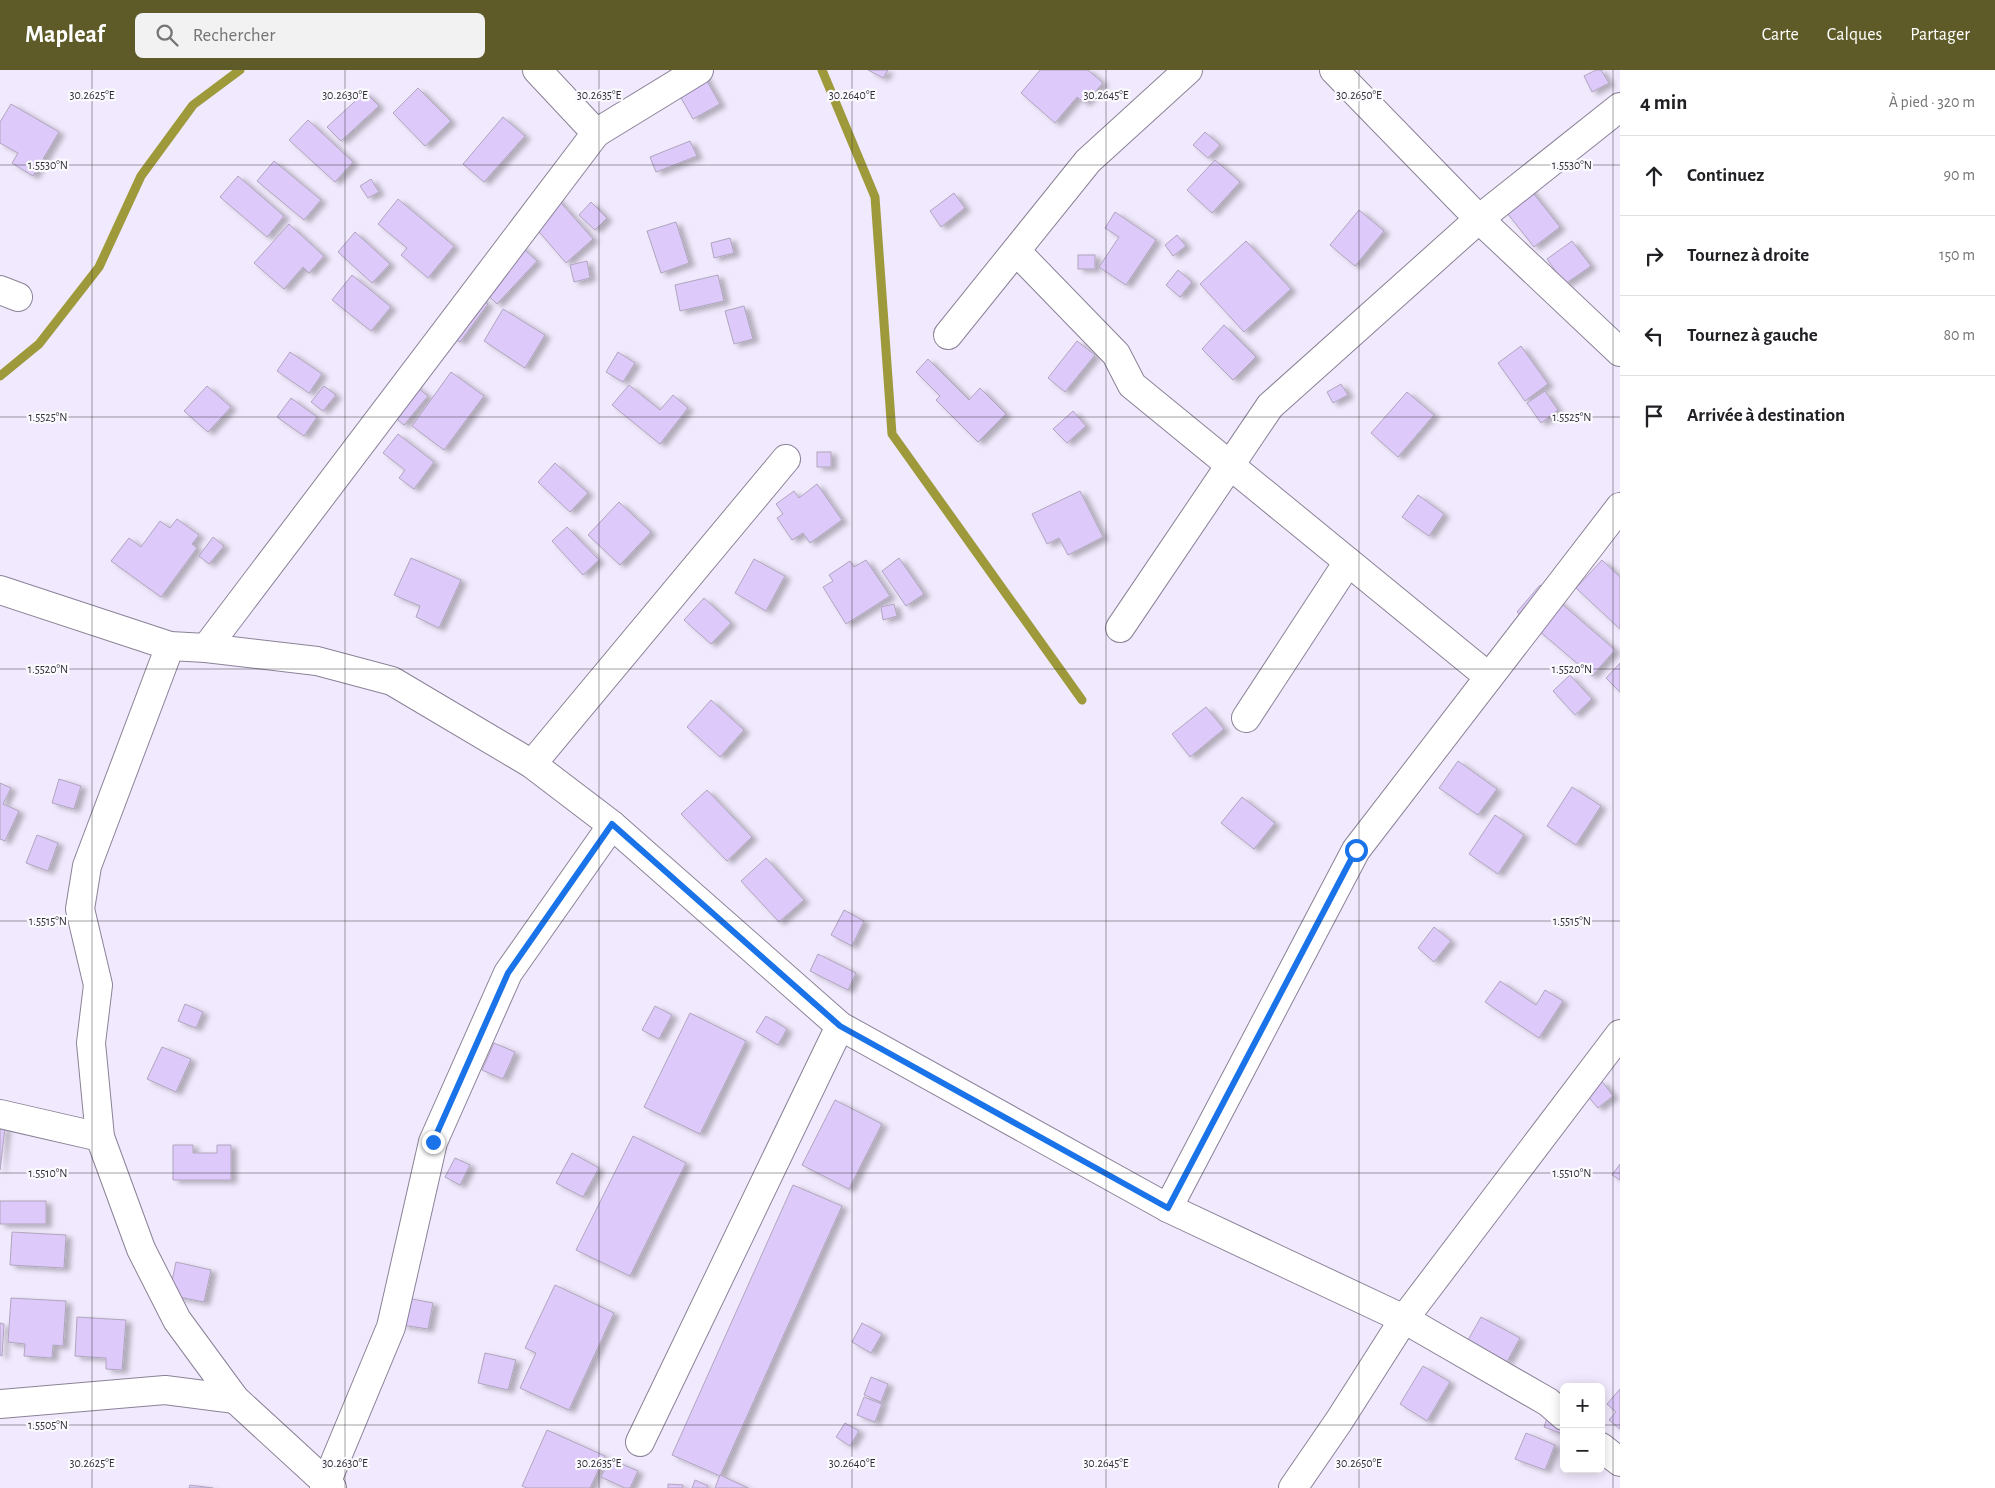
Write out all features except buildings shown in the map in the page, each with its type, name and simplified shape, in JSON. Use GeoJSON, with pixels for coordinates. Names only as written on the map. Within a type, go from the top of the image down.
{"type":"FeatureCollection","features":[{"type":"Feature","properties":{"kind":"street"},"geometry":{"type":"LineString","coordinates":[[537,70],[596,133]]}},
{"type":"Feature","properties":{"kind":"street"},"geometry":{"type":"LineString","coordinates":[[206,648],[596,133],[698,70]]}},
{"type":"Feature","properties":{"kind":"street"},"geometry":{"type":"LineString","coordinates":[[948,335],[1088,161],[1188,70]]}},
{"type":"Feature","properties":{"kind":"street"},"geometry":{"type":"LineString","coordinates":[[1334,70],[1479,220],[1620,352]]}},
{"type":"Feature","properties":{"kind":"street"},"geometry":{"type":"LineString","coordinates":[[1120,628],[1270,406],[1479,220],[1620,108]]}},
{"type":"Feature","properties":{"kind":"street"},"geometry":{"type":"LineString","coordinates":[[1016,251],[1116,354],[1132,385],[1489,677]]}},
{"type":"Feature","properties":{"kind":"street"},"geometry":{"type":"LineString","coordinates":[[532,764],[786,459]]}},
{"type":"Feature","properties":{"kind":"street"},"geometry":{"type":"LineString","coordinates":[[1168,1208],[1356,850],[1620,507]]}},
{"type":"Feature","properties":{"kind":"street"},"geometry":{"type":"LineString","coordinates":[[1246,718],[1348,562]]}},
{"type":"Feature","properties":{"kind":"street"},"geometry":{"type":"LineString","coordinates":[[0,590],[170,646],[206,648],[317,661],[392,682],[532,764],[612,824],[840,1026],[1168,1208],[1404,1319],[1548,1402],[1560,1412]]}},
{"type":"Feature","properties":{"kind":"street"},"geometry":{"type":"LineString","coordinates":[[170,646],[87,866],[80,909],[98,985],[91,1043],[100,1137],[141,1249],[177,1320],[235,1399],[327,1486],[391,1327],[433,1142],[508,973],[612,824]]}},
{"type":"Feature","properties":{"kind":"street"},"geometry":{"type":"LineString","coordinates":[[640,1442],[840,1026]]}},
{"type":"Feature","properties":{"kind":"street"},"geometry":{"type":"LineString","coordinates":[[1293,1488],[1339,1421],[1404,1319],[1620,1034]]}},
{"type":"Feature","properties":{"kind":"street"},"geometry":{"type":"LineString","coordinates":[[0,1114],[100,1137]]}},
{"type":"Feature","properties":{"kind":"street"},"geometry":{"type":"LineString","coordinates":[[0,1404],[165,1390],[235,1399]]}},
{"type":"Feature","properties":{"kind":"street"},"geometry":{"type":"LineString","coordinates":[[1605,1450],[1620,1462]]}},
{"type":"Feature","properties":{"kind":"waterway"},"geometry":{"type":"LineString","coordinates":[[0,376],[39,344],[99,267],[141,176],[193,105],[240,70]]}},
{"type":"Feature","properties":{"kind":"waterway"},"geometry":{"type":"LineString","coordinates":[[822,70],[875,197],[892,434],[1082,700]]}},
{"type":"Feature","properties":{"kind":"route"},"geometry":{"type":"LineString","coordinates":[[433,1142],[508,973],[612,824],[840,1026],[1168,1208],[1356,850]]}}]}
